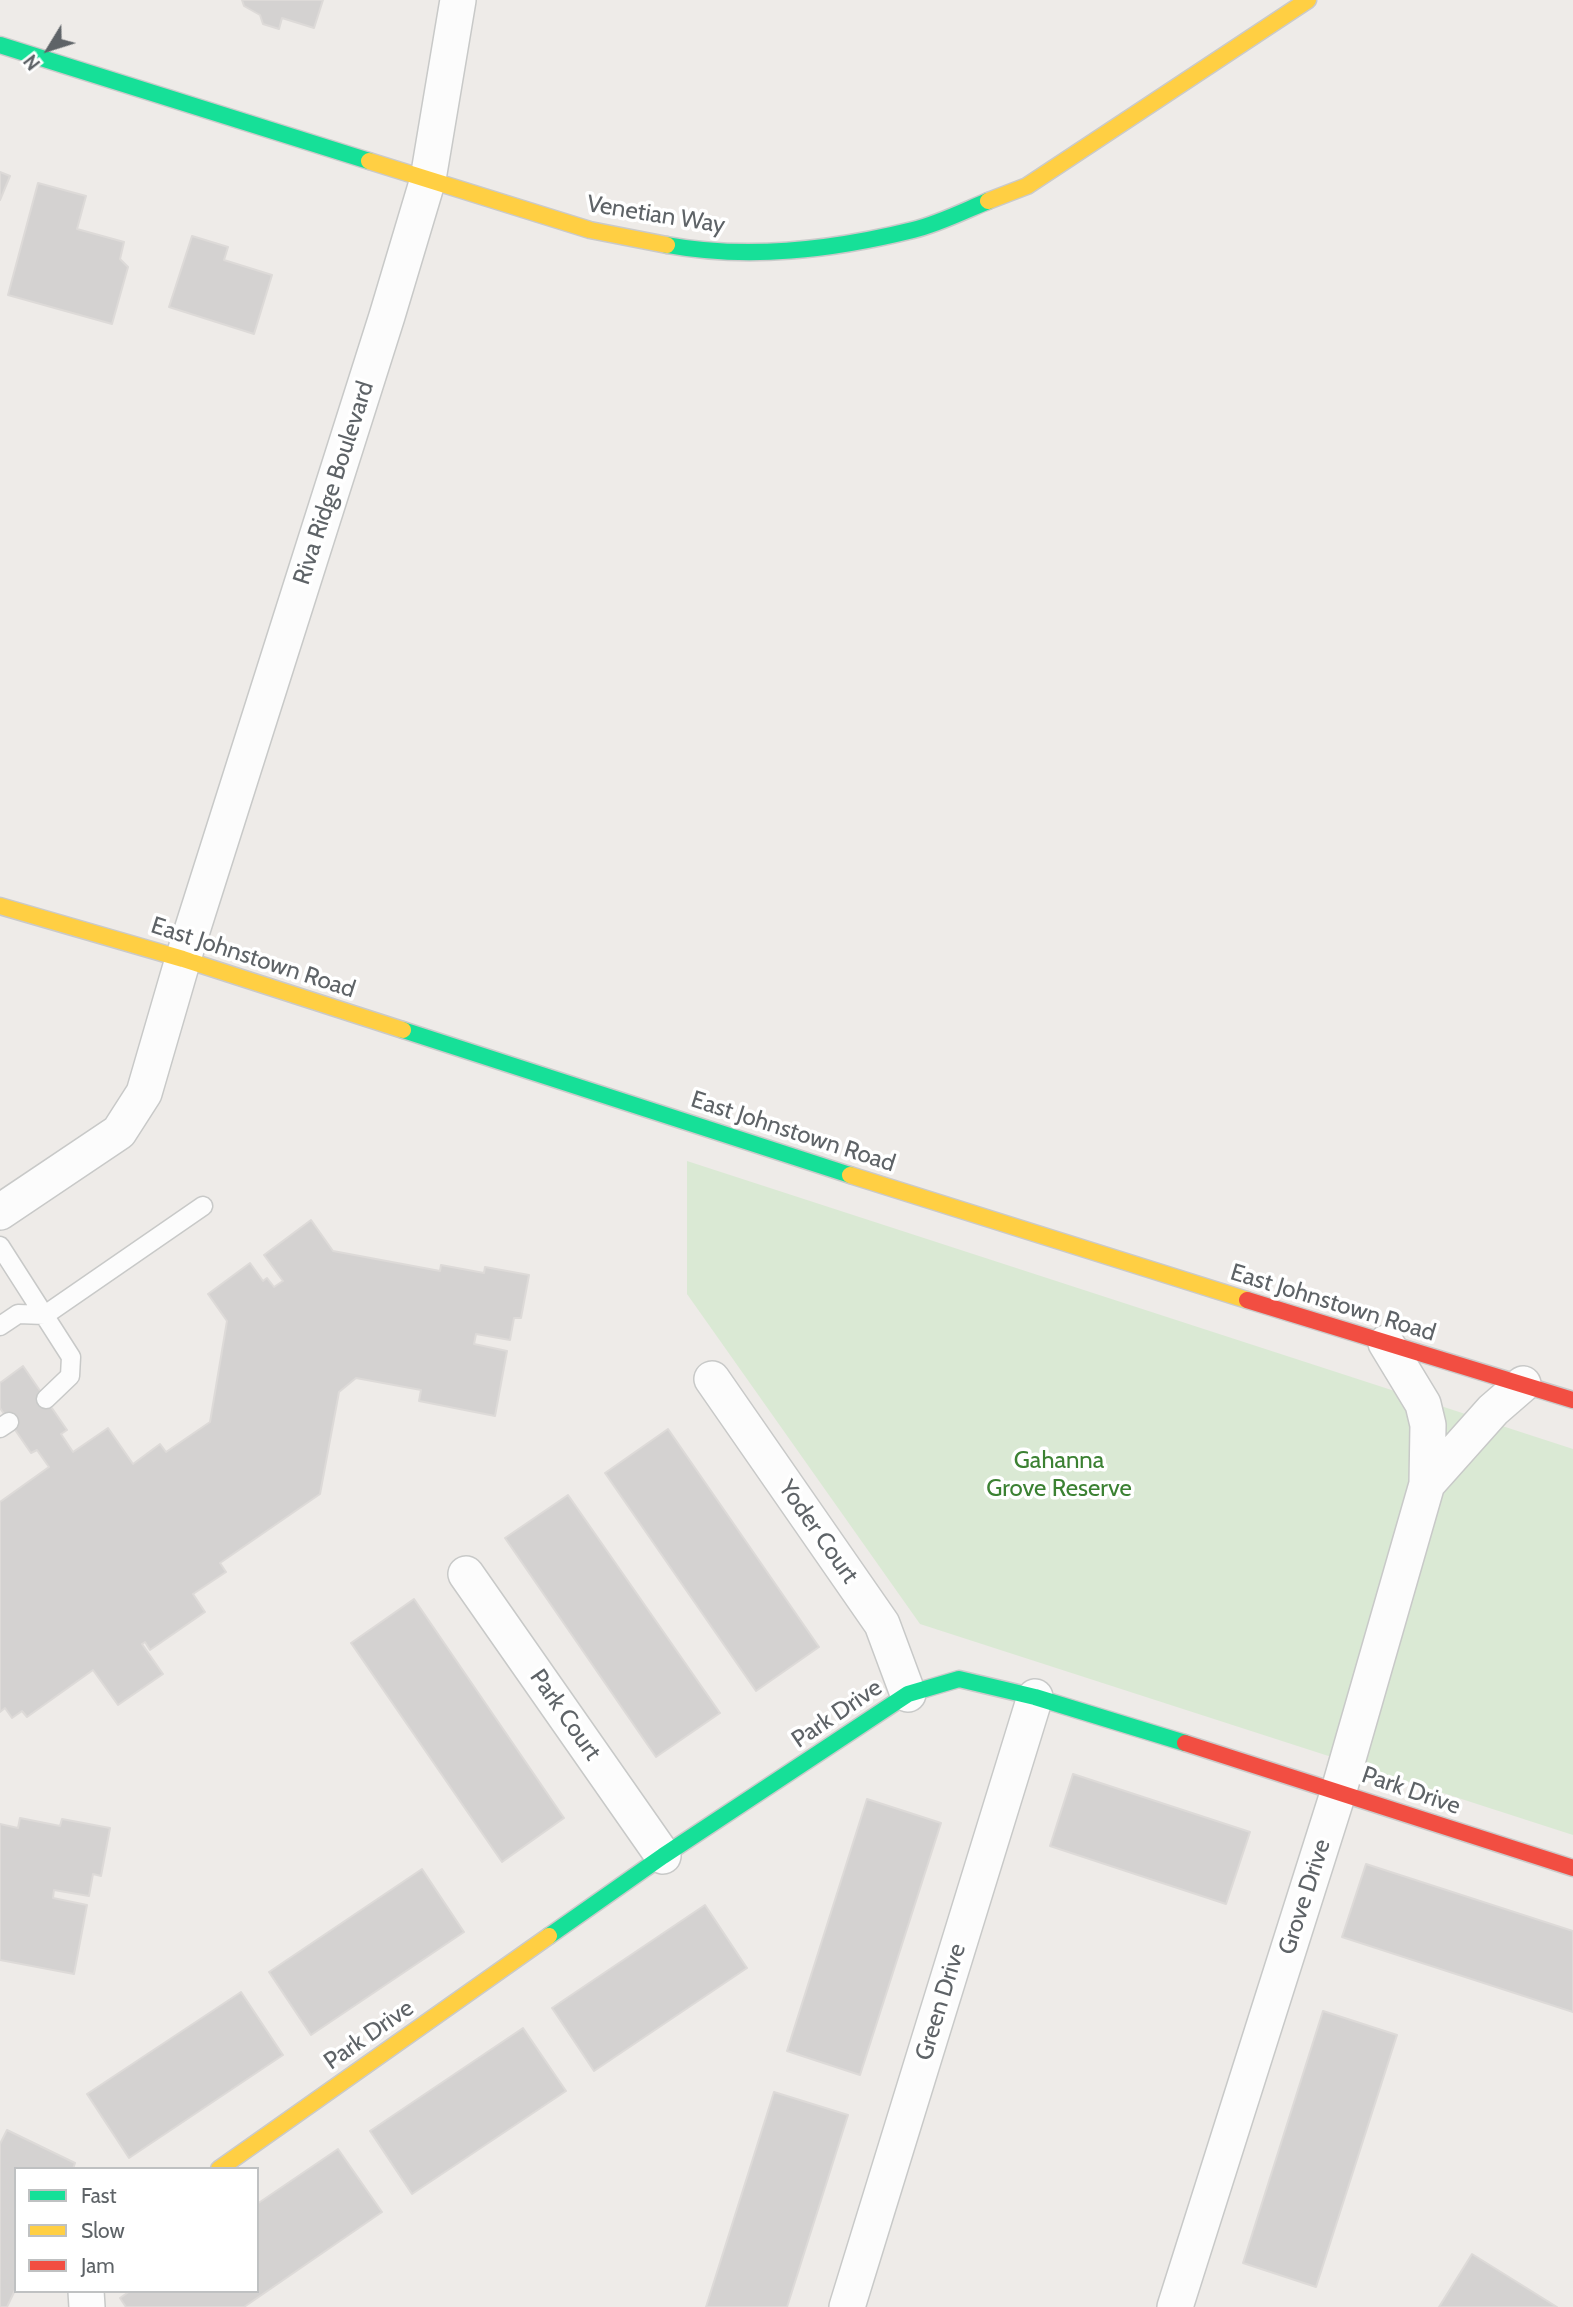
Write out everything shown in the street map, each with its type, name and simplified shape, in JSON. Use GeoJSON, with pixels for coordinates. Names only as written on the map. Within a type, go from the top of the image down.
{"type":"FeatureCollection","features":[{"type":"Feature","properties":{"kind":"main road","name":"Venetian Way"},"geometry":{"type":"LineString","coordinates":[[0,45],[590,230],[702,251],[799,252],[915,230],[1027,186],[1308,0]]}},
{"type":"Feature","properties":{"kind":"main road","name":"East Johnstown Road"},"geometry":{"type":"LineString","coordinates":[[0,906],[183,959],[1093,1253],[1573,1399]]}},
{"type":"Feature","properties":{"kind":"main road","name":"Park Drive"},"geometry":{"type":"LineString","coordinates":[[222,2167],[663,1856],[908,1694],[959,1679],[1035,1697],[1339,1790],[1573,1868]]}},
{"type":"Feature","properties":{"kind":"street","name":"Riva Ridge Boulevard"},"geometry":{"type":"LineString","coordinates":[[0,1212],[119,1132],[144,1093],[183,959],[387,316],[428,178],[458,0]]}},
{"type":"Feature","properties":{"kind":"street","name":"Grove Drive"},"geometry":{"type":"LineString","coordinates":[[1182,2305],[1339,1790],[1427,1484],[1428,1426],[1423,1404],[1386,1343]]}},
{"type":"Feature","properties":{"kind":"street","name":"Yoder Court"},"geometry":{"type":"LineString","coordinates":[[712,1379],[882,1624],[908,1694]]}},
{"type":"Feature","properties":{"kind":"street","name":"Grove Drive"},"geometry":{"type":"LineString","coordinates":[[1427,1484],[1484,1420],[1523,1384]]}},
{"type":"Feature","properties":{"kind":"street","name":"Park Court"},"geometry":{"type":"LineString","coordinates":[[466,1574],[663,1856]]}},
{"type":"Feature","properties":{"kind":"street","name":"Green Drive"},"geometry":{"type":"LineString","coordinates":[[847,2307],[1035,1697]]}},
{"type":"Feature","properties":{"kind":"lane"},"geometry":{"type":"LineString","coordinates":[[0,1326],[18,1314],[45,1315],[203,1206]]}},
{"type":"Feature","properties":{"kind":"lane"},"geometry":{"type":"LineString","coordinates":[[0,1246],[71,1357],[70,1376],[46,1399]]}},
{"type":"Feature","properties":{"kind":"green space","name":"Gahanna Grove Reserve"},"geometry":{"type":"Polygon","coordinates":[[[687,1161],[1573,1449],[1573,1835],[920,1624],[687,1294],[687,1161]]]}},
{"type":"Feature","properties":{"kind":"building"},"geometry":{"type":"Polygon","coordinates":[[[242,0],[323,0],[314,28],[282,18],[279,29],[263,24],[260,15],[244,6],[242,0]]]}},
{"type":"Feature","properties":{"kind":"building"},"geometry":{"type":"Polygon","coordinates":[[[0,172],[10,176],[0,200],[0,172]]]}},
{"type":"Feature","properties":{"kind":"building"},"geometry":{"type":"Polygon","coordinates":[[[38,183],[86,196],[77,229],[124,242],[120,259],[128,267],[112,324],[8,295],[38,183]]]}},
{"type":"Feature","properties":{"kind":"building"},"geometry":{"type":"Polygon","coordinates":[[[192,236],[228,247],[224,260],[272,275],[254,334],[169,307],[192,236]]]}},
{"type":"Feature","properties":{"kind":"building"},"geometry":{"type":"Polygon","coordinates":[[[311,1220],[333,1251],[440,1271],[441,1265],[484,1273],[485,1267],[529,1275],[521,1318],[514,1318],[510,1340],[476,1334],[474,1344],[507,1351],[495,1416],[419,1401],[421,1390],[356,1378],[339,1392],[320,1494],[220,1563],[226,1572],[193,1594],[205,1612],[150,1650],[145,1642],[142,1644],[163,1674],[118,1705],[93,1670],[27,1717],[22,1711],[12,1718],[5,1708],[0,1712],[0,1502],[49,1467],[37,1450],[31,1453],[0,1408],[0,1383],[23,1366],[67,1430],[61,1434],[73,1452],[108,1428],[133,1464],[160,1444],[166,1452],[210,1422],[227,1321],[208,1294],[250,1263],[263,1281],[267,1278],[274,1287],[283,1281],[264,1255],[311,1220]]]}},
{"type":"Feature","properties":{"kind":"building"},"geometry":{"type":"Polygon","coordinates":[[[668,1429],[819,1647],[756,1691],[605,1473],[668,1429]]]}},
{"type":"Feature","properties":{"kind":"building"},"geometry":{"type":"Polygon","coordinates":[[[568,1495],[720,1713],[656,1757],[505,1538],[568,1495]]]}},
{"type":"Feature","properties":{"kind":"building"},"geometry":{"type":"Polygon","coordinates":[[[414,1599],[564,1818],[502,1862],[351,1643],[414,1599]]]}},
{"type":"Feature","properties":{"kind":"building"},"geometry":{"type":"Polygon","coordinates":[[[1073,1774],[1250,1832],[1226,1904],[1050,1846],[1073,1774]]]}},
{"type":"Feature","properties":{"kind":"building"},"geometry":{"type":"Polygon","coordinates":[[[867,1799],[941,1823],[860,2075],[787,2051],[867,1799]]]}},
{"type":"Feature","properties":{"kind":"building"},"geometry":{"type":"Polygon","coordinates":[[[20,1818],[60,1826],[62,1819],[110,1828],[101,1876],[93,1874],[89,1896],[54,1890],[53,1898],[87,1905],[74,1974],[0,1960],[0,1824],[18,1828],[20,1818]]]}},
{"type":"Feature","properties":{"kind":"building"},"geometry":{"type":"Polygon","coordinates":[[[1366,1864],[1573,1931],[1573,2012],[1342,1937],[1366,1864]]]}},
{"type":"Feature","properties":{"kind":"building"},"geometry":{"type":"Polygon","coordinates":[[[422,1869],[464,1932],[311,2035],[269,1972],[422,1869]]]}},
{"type":"Feature","properties":{"kind":"building"},"geometry":{"type":"Polygon","coordinates":[[[705,1905],[747,1968],[594,2071],[552,2008],[705,1905]]]}},
{"type":"Feature","properties":{"kind":"building"},"geometry":{"type":"Polygon","coordinates":[[[241,1992],[283,2055],[129,2158],[87,2094],[241,1992]]]}},
{"type":"Feature","properties":{"kind":"building"},"geometry":{"type":"Polygon","coordinates":[[[1323,2011],[1397,2035],[1316,2287],[1243,2263],[1323,2011]]]}},
{"type":"Feature","properties":{"kind":"building"},"geometry":{"type":"Polygon","coordinates":[[[523,2028],[566,2091],[412,2194],[370,2131],[523,2028]]]}},
{"type":"Feature","properties":{"kind":"building"},"geometry":{"type":"Polygon","coordinates":[[[774,2092],[848,2115],[787,2307],[706,2307],[774,2092]]]}},
{"type":"Feature","properties":{"kind":"building"},"geometry":{"type":"Polygon","coordinates":[[[7,2130],[75,2163],[74,2167],[14,2167],[14,2292],[7,2307],[0,2307],[0,2144],[7,2130]]]}},
{"type":"Feature","properties":{"kind":"building"},"geometry":{"type":"Polygon","coordinates":[[[338,2149],[382,2212],[244,2307],[126,2307],[120,2298],[127,2293],[259,2293],[259,2203],[338,2149]]]}},
{"type":"Feature","properties":{"kind":"building"},"geometry":{"type":"Polygon","coordinates":[[[1472,2254],[1557,2307],[1439,2307],[1472,2254]]]}},
{"type":"Feature","properties":{"kind":"traffic: fast"},"geometry":{"type":"LineString","coordinates":[[0,45],[369,161]]}},
{"type":"Feature","properties":{"kind":"traffic: fast"},"geometry":{"type":"LineString","coordinates":[[667,245],[729,252],[760,252],[852,243],[922,227],[988,201]]}},
{"type":"Feature","properties":{"kind":"traffic: fast"},"geometry":{"type":"LineString","coordinates":[[403,1030],[850,1175]]}},
{"type":"Feature","properties":{"kind":"traffic: fast"},"geometry":{"type":"LineString","coordinates":[[549,1936],[663,1856],[908,1694],[959,1679],[1035,1697],[1185,1743]]}},
{"type":"Feature","properties":{"kind":"traffic: slow"},"geometry":{"type":"LineString","coordinates":[[988,201],[1027,186],[1308,0]]}},
{"type":"Feature","properties":{"kind":"traffic: slow"},"geometry":{"type":"LineString","coordinates":[[369,161],[590,230],[667,245]]}},
{"type":"Feature","properties":{"kind":"traffic: slow"},"geometry":{"type":"LineString","coordinates":[[0,906],[183,959],[403,1030]]}},
{"type":"Feature","properties":{"kind":"traffic: slow"},"geometry":{"type":"LineString","coordinates":[[850,1175],[1247,1300]]}},
{"type":"Feature","properties":{"kind":"traffic: slow"},"geometry":{"type":"LineString","coordinates":[[222,2167],[549,1936]]}},
{"type":"Feature","properties":{"kind":"traffic: jam"},"geometry":{"type":"LineString","coordinates":[[1247,1300],[1573,1400]]}},
{"type":"Feature","properties":{"kind":"traffic: jam"},"geometry":{"type":"LineString","coordinates":[[1185,1743],[1573,1868]]}}]}
